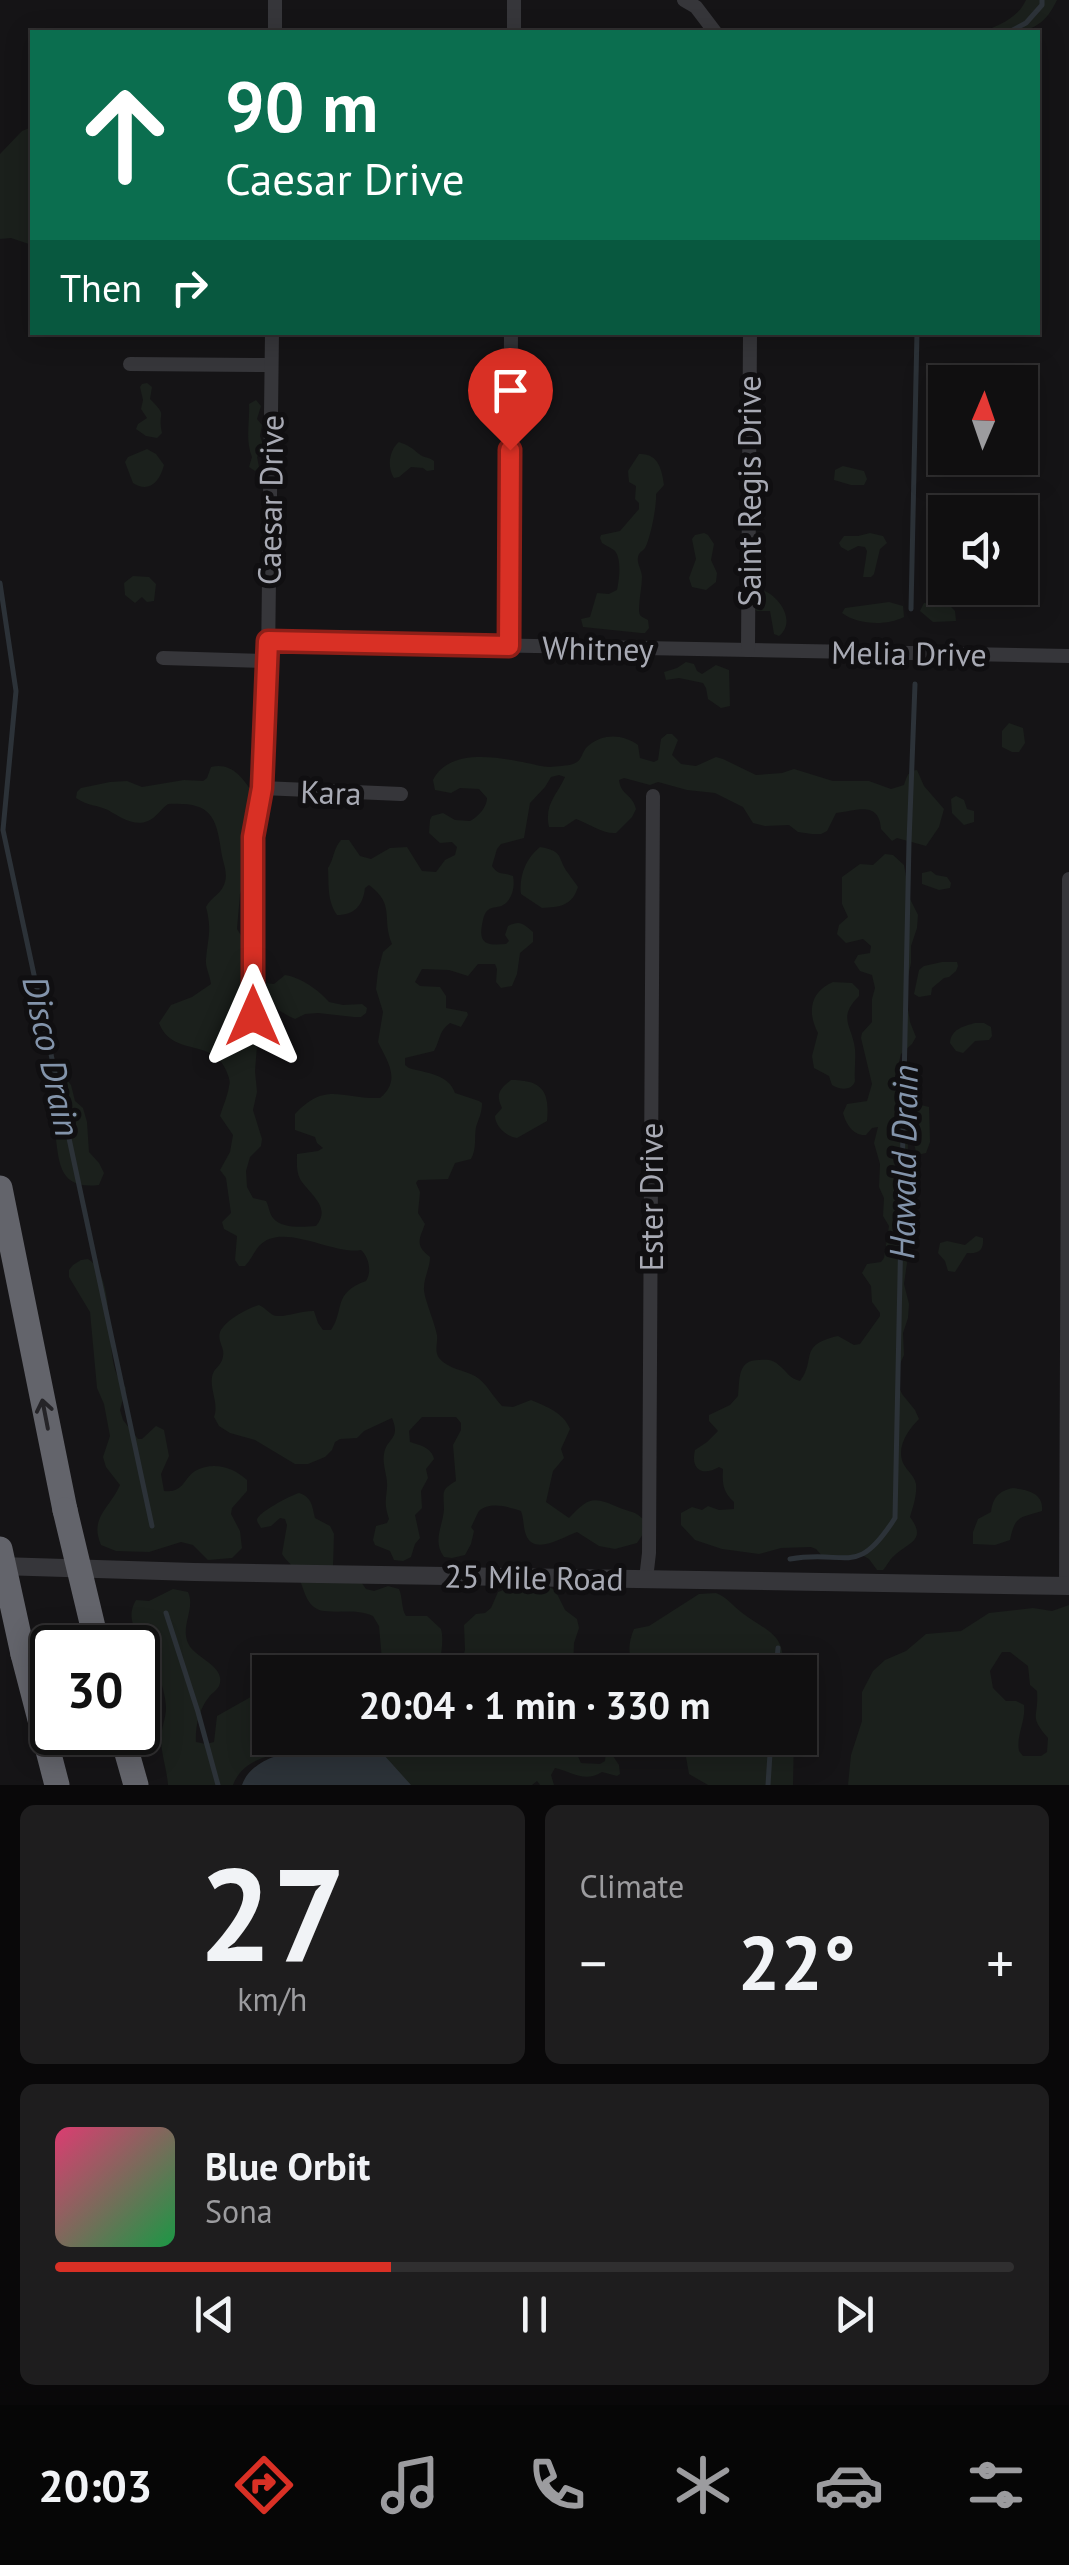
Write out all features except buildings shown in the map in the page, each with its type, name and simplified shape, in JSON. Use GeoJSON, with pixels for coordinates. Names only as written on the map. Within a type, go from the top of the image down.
{"type":"FeatureCollection","features":[{"type":"Feature","properties":{"kind":"highway"},"geometry":{"type":"LineString","coordinates":[[0,1188],[64,1510],[92,1625]]}},
{"type":"Feature","properties":{"kind":"highway"},"geometry":{"type":"LineString","coordinates":[[0,1548],[57,1785]]}},
{"type":"Feature","properties":{"kind":"highway"},"geometry":{"type":"LineString","coordinates":[[128,1755],[136,1785]]}},
{"type":"Feature","properties":{"kind":"street"},"geometry":{"type":"LineString","coordinates":[[275,0],[275,30]]}},
{"type":"Feature","properties":{"kind":"street"},"geometry":{"type":"LineString","coordinates":[[514,0],[514,30]]}},
{"type":"Feature","properties":{"kind":"street"},"geometry":{"type":"LineString","coordinates":[[684,0],[696,7],[714,30]]}},
{"type":"Feature","properties":{"kind":"street","name":"Caesar Drive"},"geometry":{"type":"LineString","coordinates":[[253,1016],[253,837],[262,788],[268,661],[272,335]]}},
{"type":"Feature","properties":{"kind":"street"},"geometry":{"type":"LineString","coordinates":[[509,646],[511,335]]}},
{"type":"Feature","properties":{"kind":"street","name":"Saint Regis Drive"},"geometry":{"type":"LineString","coordinates":[[748,650],[750,335]]}},
{"type":"Feature","properties":{"kind":"street"},"geometry":{"type":"LineString","coordinates":[[130,364],[271,365]]}},
{"type":"Feature","properties":{"kind":"street","name":"Whitney"},"geometry":{"type":"LineString","coordinates":[[268,641],[748,650]]}},
{"type":"Feature","properties":{"kind":"street","name":"Melia Drive"},"geometry":{"type":"LineString","coordinates":[[748,650],[1069,656]]}},
{"type":"Feature","properties":{"kind":"street"},"geometry":{"type":"LineString","coordinates":[[164,658],[268,661]]}},
{"type":"Feature","properties":{"kind":"street","name":"Kara"},"geometry":{"type":"LineString","coordinates":[[262,788],[400,794]]}},
{"type":"Feature","properties":{"kind":"street","name":"Ester Drive"},"geometry":{"type":"LineString","coordinates":[[646,1580],[650,1553],[653,796]]}},
{"type":"Feature","properties":{"kind":"street"},"geometry":{"type":"LineString","coordinates":[[1067,1586],[1069,879]]}},
{"type":"Feature","properties":{"kind":"street","name":"25 Mile Road"},"geometry":{"type":"LineString","coordinates":[[0,1566],[1067,1586]]}},
{"type":"Feature","properties":{"kind":"shaded area"},"geometry":{"type":"Polygon","coordinates":[[[1026,0],[1057,0],[1034,27],[986,30],[1013,16],[1026,0]]]}},
{"type":"Feature","properties":{"kind":"shaded area"},"geometry":{"type":"Polygon","coordinates":[[[30,128],[30,244],[0,239],[0,154],[30,128]]]}},
{"type":"Feature","properties":{"kind":"shaded area"},"geometry":{"type":"Polygon","coordinates":[[[147,383],[152,387],[150,399],[161,412],[162,433],[157,438],[136,429],[147,418],[141,409],[140,387],[147,383]]]}},
{"type":"Feature","properties":{"kind":"shaded area"},"geometry":{"type":"Polygon","coordinates":[[[256,400],[261,406],[257,419],[262,425],[264,448],[257,457],[259,467],[255,471],[249,467],[252,457],[248,430],[249,404],[256,400]]]}},
{"type":"Feature","properties":{"kind":"shaded area"},"geometry":{"type":"Polygon","coordinates":[[[399,442],[434,461],[434,470],[411,467],[394,478],[390,459],[399,442]]]}},
{"type":"Feature","properties":{"kind":"shaded area"},"geometry":{"type":"Polygon","coordinates":[[[147,449],[164,465],[157,481],[144,487],[133,483],[125,462],[147,449]]]}},
{"type":"Feature","properties":{"kind":"shaded area"},"geometry":{"type":"Polygon","coordinates":[[[639,454],[655,459],[664,485],[656,494],[649,536],[638,557],[642,577],[639,612],[648,620],[649,628],[641,633],[583,627],[581,619],[590,617],[597,593],[617,590],[617,555],[600,538],[620,531],[639,509],[636,486],[629,482],[628,471],[639,454]]]}},
{"type":"Feature","properties":{"kind":"shaded area"},"geometry":{"type":"Polygon","coordinates":[[[843,466],[864,471],[864,485],[834,480],[835,470],[843,466]]]}},
{"type":"Feature","properties":{"kind":"shaded area"},"geometry":{"type":"Polygon","coordinates":[[[704,533],[714,544],[711,560],[717,573],[716,582],[706,590],[692,587],[689,578],[696,559],[692,539],[704,533]]]}},
{"type":"Feature","properties":{"kind":"shaded area"},"geometry":{"type":"Polygon","coordinates":[[[844,536],[883,536],[887,543],[880,549],[874,574],[863,577],[865,547],[848,551],[839,543],[844,536]]]}},
{"type":"Feature","properties":{"kind":"shaded area"},"geometry":{"type":"Polygon","coordinates":[[[133,576],[149,577],[156,584],[154,601],[147,602],[142,597],[135,603],[125,595],[124,583],[133,576]]]}},
{"type":"Feature","properties":{"kind":"shaded area"},"geometry":{"type":"Polygon","coordinates":[[[754,588],[770,594],[782,606],[786,622],[779,636],[774,634],[770,611],[753,608],[754,588]]]}},
{"type":"Feature","properties":{"kind":"shaded area"},"geometry":{"type":"Polygon","coordinates":[[[889,602],[903,606],[904,617],[872,623],[842,613],[845,608],[889,602]]]}},
{"type":"Feature","properties":{"kind":"shaded area"},"geometry":{"type":"Polygon","coordinates":[[[924,603],[950,606],[956,621],[933,622],[920,611],[924,603]]]}},
{"type":"Feature","properties":{"kind":"shaded area"},"geometry":{"type":"Polygon","coordinates":[[[686,662],[694,664],[702,674],[716,665],[729,670],[730,706],[721,708],[708,699],[703,683],[679,678],[666,680],[664,672],[686,662]]]}},
{"type":"Feature","properties":{"kind":"shaded area"},"geometry":{"type":"Polygon","coordinates":[[[1009,723],[1023,728],[1025,743],[1019,752],[1002,747],[1002,731],[1009,723]]]}},
{"type":"Feature","properties":{"kind":"shaded area"},"geometry":{"type":"Polygon","coordinates":[[[667,734],[678,740],[672,755],[681,764],[696,766],[716,757],[756,775],[794,769],[833,781],[869,781],[891,789],[904,785],[908,774],[917,770],[924,786],[944,809],[939,827],[926,846],[897,838],[892,841],[881,829],[876,814],[865,809],[836,813],[827,831],[821,834],[798,832],[789,825],[753,823],[743,807],[715,793],[624,778],[619,780],[620,785],[636,809],[616,833],[576,819],[564,827],[549,827],[550,806],[565,777],[551,777],[530,803],[524,838],[501,844],[492,866],[499,873],[513,876],[511,896],[503,905],[487,911],[481,932],[486,943],[506,944],[509,941],[505,935],[512,924],[522,924],[533,932],[533,942],[520,953],[512,986],[501,988],[496,982],[495,964],[478,964],[468,976],[449,970],[422,969],[415,982],[440,987],[446,996],[446,1008],[468,1015],[461,1027],[450,1023],[446,1026],[434,1051],[405,1058],[405,1065],[442,1078],[455,1093],[482,1103],[471,1159],[455,1163],[448,1179],[416,1183],[420,1192],[418,1213],[425,1224],[420,1246],[430,1257],[424,1292],[437,1335],[437,1353],[443,1362],[479,1379],[502,1406],[513,1407],[531,1400],[554,1411],[567,1423],[570,1429],[561,1449],[564,1458],[553,1471],[546,1502],[569,1518],[587,1502],[603,1502],[640,1516],[643,1534],[637,1543],[615,1549],[599,1546],[577,1532],[535,1544],[526,1535],[521,1511],[494,1506],[478,1512],[465,1555],[444,1557],[438,1539],[444,1493],[456,1481],[453,1445],[461,1423],[456,1417],[422,1417],[409,1431],[410,1442],[428,1450],[434,1459],[426,1469],[422,1508],[415,1515],[420,1538],[411,1557],[394,1560],[390,1551],[375,1545],[373,1540],[376,1526],[389,1519],[384,1458],[394,1435],[392,1418],[357,1438],[340,1439],[325,1457],[295,1464],[255,1440],[230,1433],[214,1417],[212,1377],[222,1359],[219,1335],[227,1323],[259,1305],[277,1316],[314,1311],[323,1330],[331,1330],[344,1297],[366,1281],[369,1269],[361,1250],[281,1237],[269,1239],[245,1266],[239,1266],[235,1260],[237,1236],[224,1229],[222,1222],[231,1213],[226,1178],[220,1170],[230,1152],[233,1135],[220,1116],[229,1078],[220,1060],[173,1040],[159,1023],[171,1005],[211,984],[206,962],[206,907],[226,878],[213,819],[208,812],[192,805],[168,804],[151,820],[132,822],[80,801],[77,792],[110,782],[127,781],[142,787],[203,781],[211,767],[218,766],[235,772],[252,792],[242,834],[248,852],[248,874],[240,894],[237,929],[247,945],[248,961],[241,976],[245,1023],[257,1046],[253,1110],[262,1139],[261,1146],[250,1157],[247,1187],[253,1198],[266,1201],[277,1222],[293,1227],[316,1226],[321,1207],[300,1179],[297,1154],[323,1148],[315,1137],[295,1130],[295,1114],[325,1095],[380,1098],[391,1077],[378,1042],[383,1012],[376,989],[383,952],[392,944],[385,906],[369,885],[357,908],[337,915],[330,898],[328,868],[338,843],[349,840],[360,856],[371,859],[390,848],[407,847],[422,871],[436,872],[455,855],[457,847],[452,842],[440,843],[429,833],[432,816],[443,813],[455,820],[470,821],[487,801],[479,789],[460,788],[451,793],[435,790],[433,780],[450,763],[488,757],[547,767],[568,765],[579,761],[594,742],[613,736],[632,741],[638,745],[640,758],[654,762],[658,760],[661,739],[667,734]]]}},
{"type":"Feature","properties":{"kind":"shaded area"},"geometry":{"type":"Polygon","coordinates":[[[956,796],[974,811],[974,822],[964,825],[952,813],[951,799],[956,796]]]}},
{"type":"Feature","properties":{"kind":"shaded area"},"geometry":{"type":"Polygon","coordinates":[[[540,847],[557,853],[578,887],[564,904],[542,908],[521,894],[524,868],[540,847]]]}},
{"type":"Feature","properties":{"kind":"shaded area"},"geometry":{"type":"Polygon","coordinates":[[[885,854],[893,855],[904,865],[910,899],[918,915],[905,990],[916,1037],[901,1054],[898,1066],[898,1082],[911,1124],[904,1284],[909,1304],[898,1385],[919,1419],[901,1450],[903,1463],[916,1484],[910,1517],[916,1536],[883,1570],[877,1570],[862,1555],[835,1560],[824,1558],[811,1547],[781,1548],[759,1554],[722,1549],[695,1540],[681,1525],[681,1513],[692,1507],[734,1509],[724,1487],[723,1469],[700,1470],[694,1457],[695,1450],[718,1431],[709,1415],[730,1405],[738,1396],[741,1372],[747,1363],[771,1360],[800,1381],[817,1344],[838,1336],[860,1344],[880,1316],[872,1302],[871,1286],[862,1273],[867,1264],[884,1258],[889,1226],[883,1216],[880,1164],[874,1143],[878,1127],[866,1135],[857,1134],[843,1113],[847,1104],[867,1101],[872,1084],[861,1038],[872,1022],[875,988],[872,975],[860,971],[854,962],[858,955],[870,953],[871,946],[863,939],[846,943],[837,934],[839,925],[848,917],[842,904],[842,877],[860,864],[873,865],[885,854]]]}},
{"type":"Feature","properties":{"kind":"shaded area"},"geometry":{"type":"Polygon","coordinates":[[[931,871],[947,877],[950,888],[939,890],[922,884],[922,873],[931,871]]]}},
{"type":"Feature","properties":{"kind":"shaded area"},"geometry":{"type":"Polygon","coordinates":[[[942,962],[957,962],[956,971],[932,988],[931,995],[914,994],[919,970],[942,962]]]}},
{"type":"Feature","properties":{"kind":"shaded area"},"geometry":{"type":"Polygon","coordinates":[[[285,975],[309,985],[329,1002],[362,1004],[366,1013],[361,1017],[305,1014],[295,1019],[274,1006],[265,990],[265,983],[274,984],[285,975]]]}},
{"type":"Feature","properties":{"kind":"shaded area"},"geometry":{"type":"Polygon","coordinates":[[[833,982],[852,983],[859,990],[847,1016],[855,1049],[855,1081],[845,1089],[832,1085],[829,1076],[814,1068],[812,1056],[818,1033],[812,1018],[813,1003],[819,991],[833,982]]]}},
{"type":"Feature","properties":{"kind":"shaded area"},"geometry":{"type":"Polygon","coordinates":[[[975,1023],[991,1027],[992,1036],[975,1041],[963,1053],[956,1051],[950,1043],[953,1034],[975,1023]]]}},
{"type":"Feature","properties":{"kind":"shaded area"},"geometry":{"type":"Polygon","coordinates":[[[60,1079],[71,1085],[75,1101],[83,1108],[89,1152],[104,1173],[99,1185],[75,1183],[63,1172],[48,1096],[48,1090],[60,1079]]]}},
{"type":"Feature","properties":{"kind":"shaded area"},"geometry":{"type":"Polygon","coordinates":[[[511,1080],[537,1085],[547,1102],[547,1121],[517,1138],[502,1130],[495,1116],[502,1108],[499,1093],[511,1080]]]}},
{"type":"Feature","properties":{"kind":"shaded area"},"geometry":{"type":"Polygon","coordinates":[[[921,1105],[929,1107],[930,1142],[926,1153],[917,1155],[914,1112],[921,1105]]]}},
{"type":"Feature","properties":{"kind":"shaded area"},"geometry":{"type":"Polygon","coordinates":[[[976,1236],[983,1238],[980,1250],[967,1253],[955,1272],[948,1271],[938,1253],[940,1243],[965,1245],[976,1236]]]}},
{"type":"Feature","properties":{"kind":"shaded area"},"geometry":{"type":"Polygon","coordinates":[[[88,1259],[103,1280],[113,1363],[126,1388],[120,1410],[123,1420],[138,1439],[156,1426],[164,1430],[169,1456],[161,1474],[164,1491],[176,1490],[195,1471],[209,1466],[229,1469],[247,1480],[247,1491],[232,1508],[242,1548],[232,1558],[208,1560],[193,1545],[181,1542],[149,1552],[116,1551],[101,1545],[99,1520],[120,1485],[103,1457],[110,1436],[97,1388],[90,1312],[69,1277],[73,1265],[88,1259]]]}},
{"type":"Feature","properties":{"kind":"shaded area"},"geometry":{"type":"Polygon","coordinates":[[[1013,1488],[1038,1496],[1042,1511],[1020,1519],[1010,1540],[995,1545],[973,1544],[978,1519],[991,1512],[998,1495],[1013,1488]]]}},
{"type":"Feature","properties":{"kind":"shaded area"},"geometry":{"type":"Polygon","coordinates":[[[299,1493],[309,1500],[315,1518],[330,1526],[334,1534],[333,1567],[361,1582],[366,1589],[399,1589],[406,1616],[427,1616],[441,1629],[441,1655],[382,1655],[379,1626],[373,1616],[324,1611],[313,1606],[296,1570],[282,1554],[285,1519],[261,1528],[257,1520],[299,1493]]]}},
{"type":"Feature","properties":{"kind":"shaded area"},"geometry":{"type":"Polygon","coordinates":[[[518,1585],[545,1585],[555,1590],[565,1610],[577,1619],[574,1655],[464,1655],[464,1625],[491,1608],[498,1592],[518,1585]]]}},
{"type":"Feature","properties":{"kind":"shaded area"},"geometry":{"type":"Polygon","coordinates":[[[173,1589],[188,1592],[186,1638],[193,1650],[219,1673],[220,1679],[200,1713],[196,1742],[214,1742],[217,1716],[252,1696],[252,1755],[271,1755],[248,1765],[233,1785],[168,1785],[161,1739],[166,1712],[160,1681],[160,1625],[134,1625],[132,1609],[136,1600],[149,1601],[173,1589]]]}},
{"type":"Feature","properties":{"kind":"shaded area"},"geometry":{"type":"Polygon","coordinates":[[[716,1593],[726,1599],[773,1635],[783,1655],[631,1655],[634,1629],[649,1626],[699,1594],[716,1593]]]}},
{"type":"Feature","properties":{"kind":"shaded area"},"geometry":{"type":"Polygon","coordinates":[[[1069,1605],[1069,1785],[848,1785],[851,1755],[862,1721],[862,1692],[873,1671],[885,1660],[906,1651],[926,1634],[961,1631],[989,1613],[1033,1608],[1052,1611],[1069,1605]],[[1002,1652],[990,1671],[993,1688],[1006,1701],[1024,1705],[1019,1751],[1023,1756],[1041,1756],[1047,1752],[1048,1738],[1036,1720],[1037,1691],[1030,1685],[1028,1666],[1010,1652],[1002,1652]]]}},
{"type":"Feature","properties":{"kind":"shaded area"},"geometry":{"type":"Polygon","coordinates":[[[371,1755],[577,1755],[581,1763],[600,1764],[606,1755],[614,1755],[620,1774],[602,1772],[584,1777],[555,1768],[551,1775],[554,1785],[540,1785],[537,1781],[532,1785],[388,1785],[371,1755]]]}},
{"type":"Feature","properties":{"kind":"shaded area"},"geometry":{"type":"Polygon","coordinates":[[[384,1755],[411,1785],[242,1785],[249,1773],[273,1757],[384,1755]]]}},
{"type":"Feature","properties":{"kind":"shaded area"},"geometry":{"type":"Polygon","coordinates":[[[794,1755],[793,1785],[708,1785],[689,1774],[686,1757],[794,1755]]]}},
{"type":"Feature","properties":{"kind":"waterway","name":"Hawald Drain"},"geometry":{"type":"LineString","coordinates":[[1013,30],[1026,23],[1042,0]]}},
{"type":"Feature","properties":{"kind":"waterway","name":"Hawald Drain"},"geometry":{"type":"LineString","coordinates":[[911,609],[917,335]]}},
{"type":"Feature","properties":{"kind":"waterway","name":"Disco Drain"},"geometry":{"type":"LineString","coordinates":[[0,583],[16,691],[3,830],[152,1526]]}},
{"type":"Feature","properties":{"kind":"waterway","name":"Hawald Drain"},"geometry":{"type":"LineString","coordinates":[[790,1559],[860,1555],[882,1537],[895,1518],[915,684]]}},
{"type":"Feature","properties":{"kind":"waterway","name":"Disco Drain"},"geometry":{"type":"LineString","coordinates":[[166,1613],[218,1785]]}},
{"type":"Feature","properties":{"kind":"waterway","name":"Hawald Drain"},"geometry":{"type":"LineString","coordinates":[[777,1655],[778,1648]]}},
{"type":"Feature","properties":{"kind":"waterway","name":"Hawald Drain"},"geometry":{"type":"LineString","coordinates":[[768,1785],[770,1755]]}},
{"type":"Feature","properties":{"kind":"route"},"geometry":{"type":"LineString","coordinates":[[253,1016],[253,837],[262,788],[268,641],[509,646],[510,450]]}}]}
